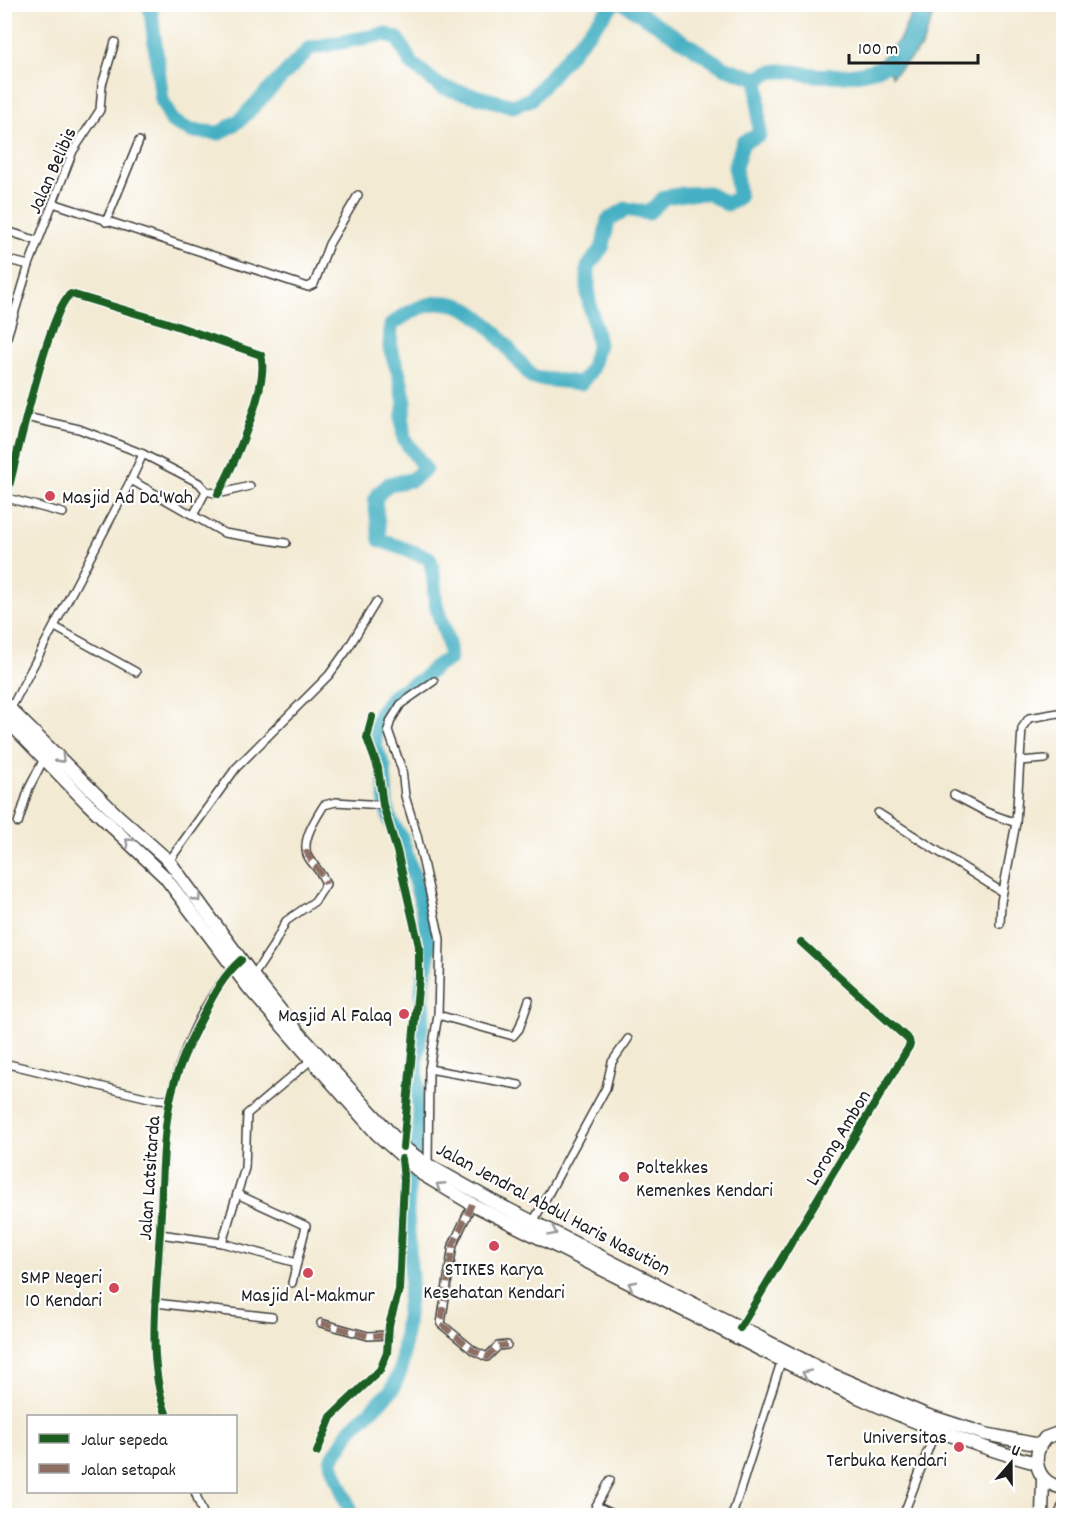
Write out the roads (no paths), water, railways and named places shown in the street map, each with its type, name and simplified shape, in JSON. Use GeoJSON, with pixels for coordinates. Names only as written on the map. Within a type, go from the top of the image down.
{"type":"FeatureCollection","features":[{"type":"Feature","properties":{"kind":"highway","name":"Jalan Jendral Abdul Haris Nasution"},"geometry":{"type":"LineString","coordinates":[[7,709],[169,861],[237,964],[253,976],[381,1131]]}},
{"type":"Feature","properties":{"kind":"highway","name":"Jalan Jendral Abdul Haris Nasution"},"geometry":{"type":"LineString","coordinates":[[7,709],[45,757],[96,812],[165,877],[237,964],[310,1061],[405,1155],[472,1204],[740,1328],[860,1393],[936,1429],[1036,1463]]}},
{"type":"Feature","properties":{"kind":"highway","name":"Jalan Jendral Abdul Haris Nasution"},"geometry":{"type":"LineString","coordinates":[[425,1169],[533,1222],[591,1258],[781,1362],[860,1393],[985,1434],[1040,1444]]}},
{"type":"Feature","properties":{"kind":"highway"},"geometry":{"type":"LineString","coordinates":[[1042,1515],[1043,1479],[1036,1463],[1040,1444],[1052,1434],[1064,1431]]}},
{"type":"Feature","properties":{"kind":"highway"},"geometry":{"type":"LineString","coordinates":[[1043,1479],[1051,1485],[1064,1488]]}},
{"type":"Feature","properties":{"kind":"highway"},"geometry":{"type":"LineString","coordinates":[[1061,1515],[1064,1508]]}},
{"type":"Feature","properties":{"kind":"street","name":"Jalan Belibis"},"geometry":{"type":"LineString","coordinates":[[4,346],[29,265],[76,144],[100,110],[102,85],[115,42]]}},
{"type":"Feature","properties":{"kind":"street"},"geometry":{"type":"LineString","coordinates":[[106,222],[139,141]]}},
{"type":"Feature","properties":{"kind":"street"},"geometry":{"type":"LineString","coordinates":[[53,203],[308,287],[314,285],[334,235],[358,195]]}},
{"type":"Feature","properties":{"kind":"street"},"geometry":{"type":"LineString","coordinates":[[4,230],[38,241]]}},
{"type":"Feature","properties":{"kind":"street"},"geometry":{"type":"LineString","coordinates":[[4,259],[29,265]]}},
{"type":"Feature","properties":{"kind":"street"},"geometry":{"type":"LineString","coordinates":[[4,507],[26,417],[62,305],[71,294],[258,353],[262,357],[262,368],[241,450],[218,494]]}},
{"type":"Feature","properties":{"kind":"street"},"geometry":{"type":"LineString","coordinates":[[26,417],[79,429],[143,454],[199,483],[206,492],[218,494],[250,486]]}},
{"type":"Feature","properties":{"kind":"street"},"geometry":{"type":"LineString","coordinates":[[7,709],[55,627],[143,454]]}},
{"type":"Feature","properties":{"kind":"street"},"geometry":{"type":"LineString","coordinates":[[131,480],[224,533],[286,543]]}},
{"type":"Feature","properties":{"kind":"street"},"geometry":{"type":"LineString","coordinates":[[194,514],[206,492]]}},
{"type":"Feature","properties":{"kind":"street"},"geometry":{"type":"LineString","coordinates":[[7,498],[63,513]]}},
{"type":"Feature","properties":{"kind":"street"},"geometry":{"type":"LineString","coordinates":[[169,861],[236,768],[329,675],[376,602]]}},
{"type":"Feature","properties":{"kind":"street"},"geometry":{"type":"LineString","coordinates":[[55,627],[136,672]]}},
{"type":"Feature","properties":{"kind":"street"},"geometry":{"type":"LineString","coordinates":[[425,1169],[429,1069],[438,1015],[440,939],[417,835],[405,796],[402,770],[388,730],[401,704],[434,681]]}},
{"type":"Feature","properties":{"kind":"street"},"geometry":{"type":"LineString","coordinates":[[1000,924],[1002,892],[1016,823],[1022,732],[1026,720],[1033,716],[1064,712]]}},
{"type":"Feature","properties":{"kind":"street"},"geometry":{"type":"LineString","coordinates":[[317,1452],[331,1417],[380,1370],[387,1353],[399,1290],[405,1155],[419,978],[419,946],[397,851],[383,805],[378,768],[367,738],[372,717]]}},
{"type":"Feature","properties":{"kind":"street"},"geometry":{"type":"LineString","coordinates":[[18,823],[29,788],[45,757]]}},
{"type":"Feature","properties":{"kind":"street"},"geometry":{"type":"LineString","coordinates":[[1020,761],[1046,759]]}},
{"type":"Feature","properties":{"kind":"street"},"geometry":{"type":"LineString","coordinates":[[954,795],[986,812],[1016,823]]}},
{"type":"Feature","properties":{"kind":"street"},"geometry":{"type":"LineString","coordinates":[[253,976],[286,921],[315,902],[326,884],[322,873],[308,857],[306,850],[310,831],[324,805],[336,802],[383,805]]}},
{"type":"Feature","properties":{"kind":"street"},"geometry":{"type":"LineString","coordinates":[[878,813],[1002,892]]}},
{"type":"Feature","properties":{"kind":"street","name":"Lorong Ambon"},"geometry":{"type":"LineString","coordinates":[[740,1328],[910,1045],[909,1040],[801,942]]}},
{"type":"Feature","properties":{"kind":"street","name":"Jalan Latsitarda"},"geometry":{"type":"LineString","coordinates":[[167,1415],[160,1398],[156,1369],[156,1303],[162,1164],[170,1100],[180,1067],[195,1032],[219,985],[237,964]]}},
{"type":"Feature","properties":{"kind":"street"},"geometry":{"type":"LineString","coordinates":[[438,1015],[513,1036],[519,1029],[528,1000]]}},
{"type":"Feature","properties":{"kind":"street"},"geometry":{"type":"LineString","coordinates":[[533,1222],[606,1088],[612,1062],[628,1039]]}},
{"type":"Feature","properties":{"kind":"street"},"geometry":{"type":"LineString","coordinates":[[222,1243],[246,1160],[247,1114],[310,1061]]}},
{"type":"Feature","properties":{"kind":"street"},"geometry":{"type":"LineString","coordinates":[[4,1063],[149,1098],[170,1100]]}},
{"type":"Feature","properties":{"kind":"street"},"geometry":{"type":"LineString","coordinates":[[429,1069],[519,1085]]}},
{"type":"Feature","properties":{"kind":"street"},"geometry":{"type":"LineString","coordinates":[[237,1194],[306,1226],[292,1283]]}},
{"type":"Feature","properties":{"kind":"street"},"geometry":{"type":"LineString","coordinates":[[472,1204],[453,1245],[441,1324],[474,1351],[487,1357],[498,1346],[507,1345]]}},
{"type":"Feature","properties":{"kind":"street"},"geometry":{"type":"LineString","coordinates":[[160,1234],[222,1243],[297,1263]]}},
{"type":"Feature","properties":{"kind":"street"},"geometry":{"type":"LineString","coordinates":[[156,1303],[272,1317]]}},
{"type":"Feature","properties":{"kind":"street"},"geometry":{"type":"LineString","coordinates":[[321,1323],[369,1336],[389,1335]]}},
{"type":"Feature","properties":{"kind":"street"},"geometry":{"type":"LineString","coordinates":[[732,1515],[781,1362]]}},
{"type":"Feature","properties":{"kind":"street"},"geometry":{"type":"LineString","coordinates":[[903,1515],[936,1429]]}},
{"type":"Feature","properties":{"kind":"street"},"geometry":{"type":"LineString","coordinates":[[592,1515],[610,1480]]}},
{"type":"Feature","properties":{"kind":"street"},"geometry":{"type":"LineString","coordinates":[[196,1493],[204,1515]]}},
{"type":"Feature","properties":{"kind":"street"},"geometry":{"type":"LineString","coordinates":[[596,1506],[618,1515]]}},
{"type":"Feature","properties":{"kind":"water"},"geometry":{"type":"Polygon","coordinates":[[[916,5],[937,5],[921,48],[892,76],[881,59],[899,40],[916,5]]]}},
{"type":"Feature","properties":{"kind":"waterway"},"geometry":{"type":"LineString","coordinates":[[150,4],[162,100],[172,121],[191,131],[220,133],[240,120],[310,48],[385,34],[398,39],[411,63],[441,87],[513,106],[531,99],[613,4]]}},
{"type":"Feature","properties":{"kind":"waterway"},"geometry":{"type":"LineString","coordinates":[[625,4],[723,67],[758,79],[778,71],[816,75],[849,75],[882,67],[901,56]]}},
{"type":"Feature","properties":{"kind":"waterway"},"geometry":{"type":"LineString","coordinates":[[352,1516],[331,1461],[351,1429],[392,1390],[401,1369],[411,1280],[407,1213],[409,1181],[420,1130],[416,1065],[423,1013],[422,990],[430,944],[420,898],[401,837],[391,822],[386,805],[384,767],[375,746],[375,728],[380,713],[395,694],[423,679],[435,667],[449,659],[447,638],[436,604],[434,575],[429,558],[380,540],[375,501],[380,492],[389,484],[411,480],[425,469],[404,439],[402,420],[405,402],[390,348],[391,325],[416,309],[437,303],[456,304],[472,312],[487,325],[533,378],[581,383],[591,370],[598,344],[588,296],[588,267],[603,246],[608,220],[626,209],[648,213],[665,197],[708,193],[727,204],[739,197],[735,167],[743,142],[759,135],[758,79]]}},
{"type":"Feature","properties":{"kind":"place","name":"Masjid Ad Da'Wah"},"geometry":{"type":"Point","coordinates":[50,496]}},
{"type":"Feature","properties":{"kind":"place","name":"Masjid Al Falaq"},"geometry":{"type":"Point","coordinates":[404,1014]}},
{"type":"Feature","properties":{"kind":"place","name":"Poltekkes Kemenkes Kendari"},"geometry":{"type":"Point","coordinates":[624,1177]}},
{"type":"Feature","properties":{"kind":"place","name":"STIKES Karya Kesehatan Kendari"},"geometry":{"type":"Point","coordinates":[494,1246]}},
{"type":"Feature","properties":{"kind":"place","name":"Masjid Al-Makmur"},"geometry":{"type":"Point","coordinates":[308,1273]}},
{"type":"Feature","properties":{"kind":"place","name":"SMP Negeri 10 Kendari"},"geometry":{"type":"Point","coordinates":[114,1288]}},
{"type":"Feature","properties":{"kind":"place","name":"Universitas Terbuka Kendari"},"geometry":{"type":"Point","coordinates":[959,1447]}}]}
